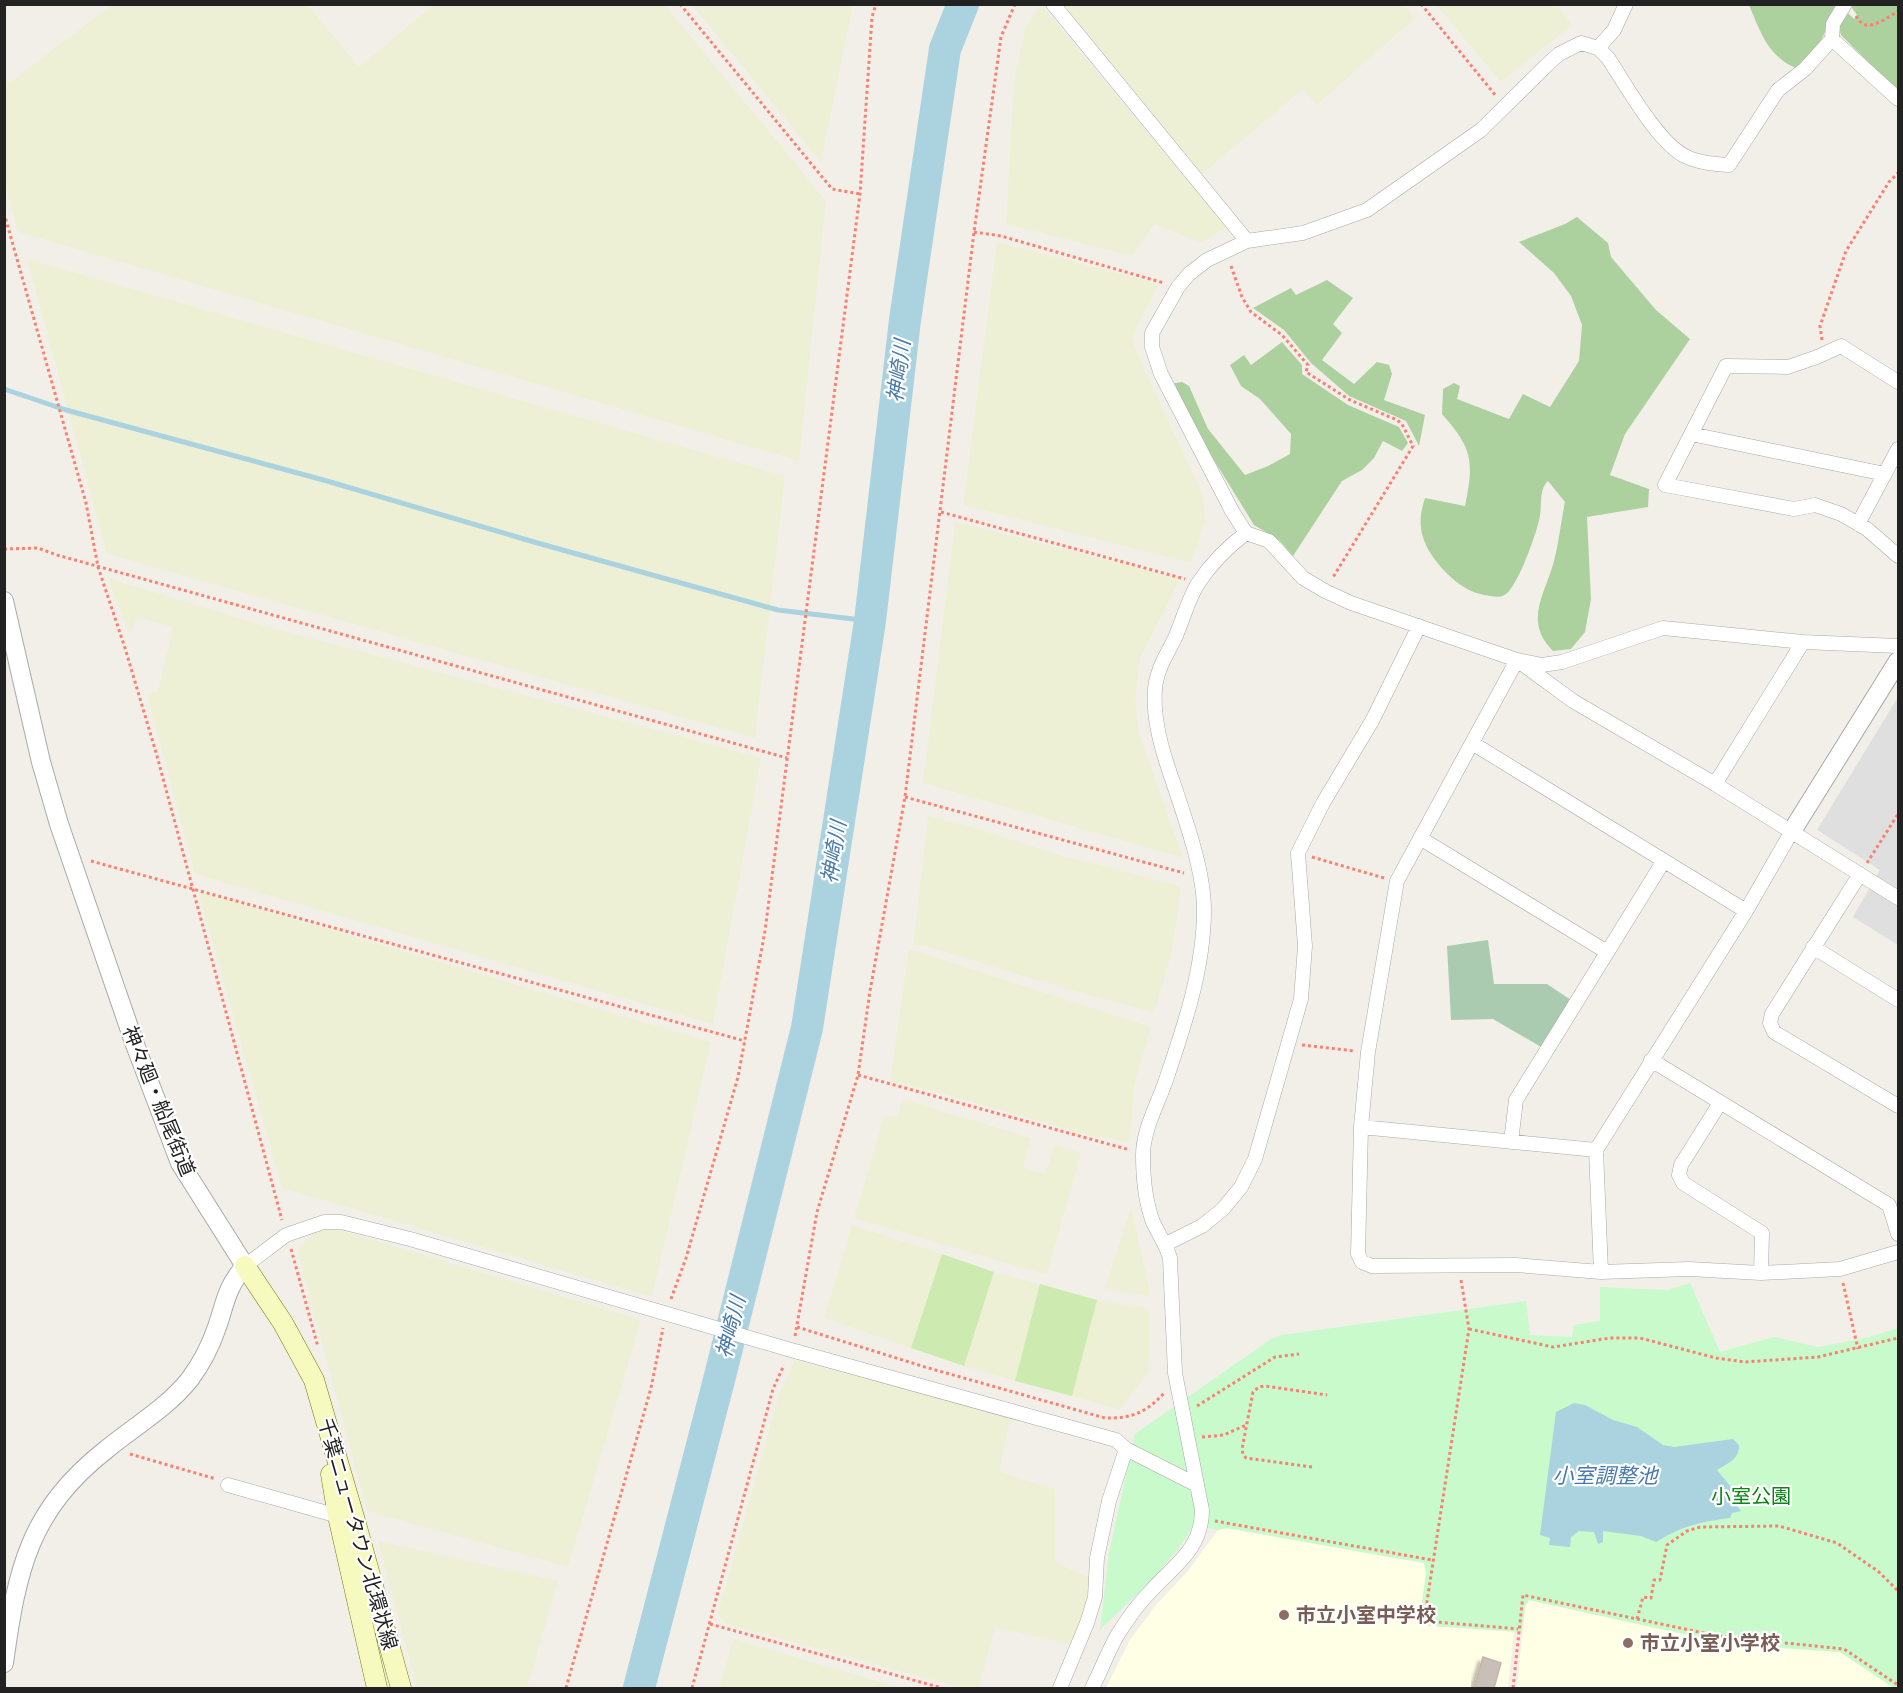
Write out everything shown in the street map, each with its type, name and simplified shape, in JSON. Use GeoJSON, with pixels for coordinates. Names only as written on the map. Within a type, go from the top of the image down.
{"type":"FeatureCollection","features":[{"type":"Feature","properties":{"kind":"main road","name":"千葉ニュータウン北環状線"},"geometry":{"type":"LineString","coordinates":[[245,1266],[283,1323],[314,1380],[401,1689]]}},
{"type":"Feature","properties":{"kind":"main road","name":"千葉ニュータウン北環状線"},"geometry":{"type":"LineString","coordinates":[[314,1380],[338,1516],[377,1689]]}},
{"type":"Feature","properties":{"kind":"street"},"geometry":{"type":"LineString","coordinates":[[1053,4],[1247,241]]}},
{"type":"Feature","properties":{"kind":"street"},"geometry":{"type":"LineString","coordinates":[[1598,48],[1614,30],[1626,4]]}},
{"type":"Feature","properties":{"kind":"street"},"geometry":{"type":"LineString","coordinates":[[1845,5],[1833,24],[1832,39],[1805,69],[1778,90],[1729,165],[1708,163],[1686,157],[1664,140],[1608,58],[1598,48],[1581,43],[1559,54],[1481,130],[1367,210],[1303,233],[1247,241],[1207,260],[1189,274],[1178,287],[1152,333],[1152,347],[1161,374],[1175,403],[1246,533],[1269,541],[1303,578],[1351,603],[1517,660],[1542,665],[1562,662],[1663,628],[1803,642],[1899,646]]}},
{"type":"Feature","properties":{"kind":"street"},"geometry":{"type":"LineString","coordinates":[[1832,39],[1899,99]]}},
{"type":"Feature","properties":{"kind":"street"},"geometry":{"type":"LineString","coordinates":[[1899,382],[1841,346],[1788,367],[1726,366],[1665,485],[1794,509],[1815,505],[1841,514],[1867,528],[1899,556]]}},
{"type":"Feature","properties":{"kind":"street"},"geometry":{"type":"LineString","coordinates":[[1691,434],[1885,474]]}},
{"type":"Feature","properties":{"kind":"street"},"geometry":{"type":"LineString","coordinates":[[1858,524],[1899,449]]}},
{"type":"Feature","properties":{"kind":"street"},"geometry":{"type":"LineString","coordinates":[[1092,1689],[1117,1635],[1148,1594],[1181,1561],[1197,1538],[1202,1526],[1197,1485],[1175,1373],[1170,1258],[1166,1244],[1154,1222],[1145,1194],[1144,1141],[1167,1078],[1192,993],[1202,943],[1204,909],[1202,878],[1162,747],[1155,714],[1155,690],[1159,669],[1175,638],[1198,582],[1232,543],[1246,533]]}},
{"type":"Feature","properties":{"kind":"street","name":"神々廻・船尾街道"},"geometry":{"type":"LineString","coordinates":[[4,601],[41,762],[72,866],[134,1042],[180,1163],[245,1266]]}},
{"type":"Feature","properties":{"kind":"street"},"geometry":{"type":"LineString","coordinates":[[1166,1244],[1202,1226],[1223,1209],[1242,1187],[1255,1159],[1290,1044],[1301,999],[1305,946],[1298,853],[1323,803],[1372,721],[1419,626]]}},
{"type":"Feature","properties":{"kind":"street"},"geometry":{"type":"LineString","coordinates":[[1716,784],[1803,642]]}},
{"type":"Feature","properties":{"kind":"street"},"geometry":{"type":"LineString","coordinates":[[1517,660],[1397,881],[1368,1052],[1361,1127],[1358,1254],[1362,1262],[1372,1266],[1516,1265],[1601,1272],[1689,1269],[1761,1273],[1840,1269],[1899,1252]]}},
{"type":"Feature","properties":{"kind":"street"},"geometry":{"type":"LineString","coordinates":[[1517,660],[1573,701],[1716,784],[1899,898]]}},
{"type":"Feature","properties":{"kind":"street"},"geometry":{"type":"LineString","coordinates":[[1601,1272],[1596,1150],[1899,661]]}},
{"type":"Feature","properties":{"kind":"street"},"geometry":{"type":"LineString","coordinates":[[1472,743],[1746,911]]}},
{"type":"Feature","properties":{"kind":"street"},"geometry":{"type":"LineString","coordinates":[[1420,838],[1607,952]]}},
{"type":"Feature","properties":{"kind":"street"},"geometry":{"type":"LineString","coordinates":[[1511,1142],[1516,1100],[1663,862]]}},
{"type":"Feature","properties":{"kind":"street"},"geometry":{"type":"LineString","coordinates":[[1860,873],[1772,1014],[1770,1023],[1774,1032],[1899,1106]]}},
{"type":"Feature","properties":{"kind":"street"},"geometry":{"type":"LineString","coordinates":[[1813,947],[1899,1000]]}},
{"type":"Feature","properties":{"kind":"street"},"geometry":{"type":"LineString","coordinates":[[1651,1060],[1889,1205],[1899,1234]]}},
{"type":"Feature","properties":{"kind":"street"},"geometry":{"type":"LineString","coordinates":[[1720,1103],[1681,1165],[1679,1175],[1683,1184],[1762,1233],[1761,1273]]}},
{"type":"Feature","properties":{"kind":"street"},"geometry":{"type":"LineString","coordinates":[[1361,1127],[1596,1150]]}},
{"type":"Feature","properties":{"kind":"street"},"geometry":{"type":"LineString","coordinates":[[4,1663],[16,1594],[27,1552],[39,1524],[58,1494],[81,1470],[178,1394],[198,1368],[217,1328],[232,1282],[245,1266],[286,1235],[324,1222],[341,1222],[410,1239],[791,1350],[1116,1440],[1126,1449],[1197,1485]]}},
{"type":"Feature","properties":{"kind":"street"},"geometry":{"type":"LineString","coordinates":[[1060,1689],[1088,1623],[1097,1558],[1109,1501],[1126,1449]]}},
{"type":"Feature","properties":{"kind":"street"},"geometry":{"type":"LineString","coordinates":[[228,1485],[338,1516]]}},
{"type":"Feature","properties":{"kind":"path"},"geometry":{"type":"LineString","coordinates":[[680,4],[832,189],[860,194]]}},
{"type":"Feature","properties":{"kind":"path"},"geometry":{"type":"LineString","coordinates":[[566,1689],[651,1388],[668,1313],[738,1077],[745,1041],[765,931],[860,194],[872,16],[876,4]]}},
{"type":"Feature","properties":{"kind":"path"},"geometry":{"type":"LineString","coordinates":[[692,1689],[773,1389],[791,1350],[817,1212],[858,1075],[870,991],[905,797],[974,232],[1001,37],[1015,4]]}},
{"type":"Feature","properties":{"kind":"path"},"geometry":{"type":"LineString","coordinates":[[1421,4],[1505,107]]}},
{"type":"Feature","properties":{"kind":"path"},"geometry":{"type":"LineString","coordinates":[[1845,5],[1863,24],[1868,25],[1899,11]]}},
{"type":"Feature","properties":{"kind":"path"},"geometry":{"type":"LineString","coordinates":[[1824,354],[1820,326],[1846,251],[1889,183],[1899,173]]}},
{"type":"Feature","properties":{"kind":"path"},"geometry":{"type":"LineString","coordinates":[[4,213],[86,503],[99,567],[131,669],[319,1350]]}},
{"type":"Feature","properties":{"kind":"path"},"geometry":{"type":"LineString","coordinates":[[974,232],[1001,236],[1178,287]]}},
{"type":"Feature","properties":{"kind":"path"},"geometry":{"type":"LineString","coordinates":[[1225,250],[1242,297],[1251,312],[1282,335],[1308,365],[1306,372],[1350,399],[1397,420],[1402,424],[1413,446],[1325,591]]}},
{"type":"Feature","properties":{"kind":"path"},"geometry":{"type":"LineString","coordinates":[[941,512],[1198,582]]}},
{"type":"Feature","properties":{"kind":"path"},"geometry":{"type":"LineString","coordinates":[[4,549],[38,548],[99,567],[787,758]]}},
{"type":"Feature","properties":{"kind":"path"},"geometry":{"type":"LineString","coordinates":[[905,797],[1202,878]]}},
{"type":"Feature","properties":{"kind":"path"},"geometry":{"type":"LineString","coordinates":[[1860,873],[1899,814]]}},
{"type":"Feature","properties":{"kind":"path"},"geometry":{"type":"LineString","coordinates":[[1298,853],[1397,881]]}},
{"type":"Feature","properties":{"kind":"path"},"geometry":{"type":"LineString","coordinates":[[72,866],[86,860],[192,887],[745,1041]]}},
{"type":"Feature","properties":{"kind":"path"},"geometry":{"type":"LineString","coordinates":[[1290,1044],[1368,1052]]}},
{"type":"Feature","properties":{"kind":"path"},"geometry":{"type":"LineString","coordinates":[[858,1075],[1143,1153]]}},
{"type":"Feature","properties":{"kind":"path"},"geometry":{"type":"LineString","coordinates":[[1458,1267],[1468,1329],[1424,1621],[1518,1629]]}},
{"type":"Feature","properties":{"kind":"path"},"geometry":{"type":"LineString","coordinates":[[1840,1269],[1857,1348]]}},
{"type":"Feature","properties":{"kind":"path"},"geometry":{"type":"LineString","coordinates":[[797,1327],[925,1367],[1105,1418],[1140,1413],[1165,1391],[1175,1373]]}},
{"type":"Feature","properties":{"kind":"path"},"geometry":{"type":"LineString","coordinates":[[1468,1329],[1553,1347],[1610,1338],[1640,1338],[1716,1358],[1745,1362],[1818,1357],[1899,1338]]}},
{"type":"Feature","properties":{"kind":"path"},"geometry":{"type":"LineString","coordinates":[[1183,1413],[1275,1357],[1299,1354]]}},
{"type":"Feature","properties":{"kind":"path"},"geometry":{"type":"LineString","coordinates":[[1312,1467],[1246,1458],[1242,1449],[1246,1425],[1253,1392],[1259,1387],[1327,1395]]}},
{"type":"Feature","properties":{"kind":"path"},"geometry":{"type":"LineString","coordinates":[[1187,1437],[1224,1435],[1246,1425]]}},
{"type":"Feature","properties":{"kind":"path"},"geometry":{"type":"LineString","coordinates":[[108,1448],[227,1482],[228,1485]]}},
{"type":"Feature","properties":{"kind":"path"},"geometry":{"type":"LineString","coordinates":[[1202,1518],[1432,1560]]}},
{"type":"Feature","properties":{"kind":"path"},"geometry":{"type":"LineString","coordinates":[[1637,1619],[1642,1597],[1651,1598],[1654,1580],[1659,1580],[1667,1545],[1687,1531],[1700,1527],[1779,1526],[1837,1544],[1879,1572],[1899,1591]]}},
{"type":"Feature","properties":{"kind":"path"},"geometry":{"type":"LineString","coordinates":[[1513,1689],[1522,1595],[1718,1636],[1844,1649],[1899,1685]]}},
{"type":"Feature","properties":{"kind":"path"},"geometry":{"type":"LineString","coordinates":[[710,1623],[942,1689]]}},
{"type":"Feature","properties":{"kind":"shaded area"},"geometry":{"type":"Polygon","coordinates":[[[1404,4],[1415,18],[1317,105],[1302,90],[1202,174],[1064,5],[1404,4]]]}},
{"type":"Feature","properties":{"kind":"shaded area"},"geometry":{"type":"Polygon","coordinates":[[[112,5],[308,5],[359,67],[433,5],[665,5],[826,201],[799,461],[18,232],[5,185],[5,79],[9,83],[112,5]]]}},
{"type":"Feature","properties":{"kind":"shaded area"},"geometry":{"type":"Polygon","coordinates":[[[692,5],[853,5],[821,162],[692,5]]]}},
{"type":"Feature","properties":{"kind":"shaded area"},"geometry":{"type":"Polygon","coordinates":[[[1041,5],[1227,227],[1200,243],[1155,224],[1132,256],[1006,224],[1014,80],[1026,26],[1041,5]]]}},
{"type":"Feature","properties":{"kind":"shaded area"},"geometry":{"type":"Polygon","coordinates":[[[1436,5],[1557,5],[1572,25],[1501,82],[1436,5]]]}},
{"type":"Feature","properties":{"kind":"shaded area"},"geometry":{"type":"Polygon","coordinates":[[[997,242],[1159,284],[1132,336],[1138,356],[1203,495],[1205,521],[1191,563],[963,505],[997,242]]]}},
{"type":"Feature","properties":{"kind":"shaded area"},"geometry":{"type":"Polygon","coordinates":[[[27,259],[785,476],[755,738],[107,554],[27,259]]]}},
{"type":"Feature","properties":{"kind":"shaded area"},"geometry":{"type":"Polygon","coordinates":[[[955,522],[1181,578],[1140,658],[1135,701],[1139,733],[1183,858],[923,783],[955,522]]]}},
{"type":"Feature","properties":{"kind":"shaded area"},"geometry":{"type":"Polygon","coordinates":[[[108,578],[265,626],[761,758],[713,1024],[195,874],[147,694],[158,691],[173,627],[137,617],[130,635],[108,578]]]}},
{"type":"Feature","properties":{"kind":"shaded area"},"geometry":{"type":"Polygon","coordinates":[[[1898,697],[1898,945],[1853,917],[1880,870],[1817,830],[1898,697]]]}},
{"type":"Feature","properties":{"kind":"shaded area"},"geometry":{"type":"Polygon","coordinates":[[[928,816],[962,824],[1063,856],[1180,886],[1171,955],[1154,1013],[926,946],[913,945],[928,816]]]}},
{"type":"Feature","properties":{"kind":"shaded area"},"geometry":{"type":"Polygon","coordinates":[[[198,891],[711,1042],[652,1297],[282,1188],[198,891]]]}},
{"type":"Feature","properties":{"kind":"shaded area"},"geometry":{"type":"Polygon","coordinates":[[[1488,940],[1494,984],[1547,984],[1571,1000],[1543,1048],[1493,1019],[1451,1020],[1447,946],[1488,940]]]}},
{"type":"Feature","properties":{"kind":"shaded area"},"geometry":{"type":"Polygon","coordinates":[[[909,949],[1151,1027],[1134,1086],[1130,1142],[1091,1136],[890,1081],[909,949]]]}},
{"type":"Feature","properties":{"kind":"shaded area"},"geometry":{"type":"Polygon","coordinates":[[[902,1099],[1031,1138],[1023,1168],[1045,1174],[1055,1145],[1081,1153],[1047,1275],[854,1218],[884,1116],[898,1117],[902,1099]]]}},
{"type":"Feature","properties":{"kind":"shaded area"},"geometry":{"type":"Polygon","coordinates":[[[1131,1207],[1142,1255],[1151,1297],[1105,1288],[1131,1207]]]}},
{"type":"Feature","properties":{"kind":"shaded area"},"geometry":{"type":"Polygon","coordinates":[[[852,1225],[942,1254],[911,1348],[824,1318],[852,1225]]]}},
{"type":"Feature","properties":{"kind":"shaded area"},"geometry":{"type":"Polygon","coordinates":[[[333,1228],[641,1320],[568,1567],[367,1511],[297,1250],[317,1230],[333,1228]]]}},
{"type":"Feature","properties":{"kind":"shaded area"},"geometry":{"type":"Polygon","coordinates":[[[994,1272],[1040,1284],[1015,1381],[964,1366],[994,1272]]]}},
{"type":"Feature","properties":{"kind":"shaded area"},"geometry":{"type":"Polygon","coordinates":[[[1097,1300],[1145,1308],[1150,1313],[1149,1371],[1120,1410],[1072,1396],[1097,1300]]]}},
{"type":"Feature","properties":{"kind":"shaded area"},"geometry":{"type":"Polygon","coordinates":[[[795,1360],[1011,1417],[999,1472],[1055,1489],[1055,1562],[1090,1578],[1089,1599],[1072,1645],[995,1627],[979,1688],[963,1688],[726,1624],[718,1614],[779,1394],[795,1360]]]}},
{"type":"Feature","properties":{"kind":"shaded area","name":"市立小室中学校"},"geometry":{"type":"Polygon","coordinates":[[[1226,1528],[1424,1563],[1426,1573],[1419,1625],[1514,1632],[1508,1688],[1106,1688],[1130,1640],[1156,1605],[1188,1571],[1218,1530],[1226,1528]]]}},
{"type":"Feature","properties":{"kind":"shaded area"},"geometry":{"type":"Polygon","coordinates":[[[378,1541],[558,1581],[527,1688],[417,1688],[378,1541]]]}},
{"type":"Feature","properties":{"kind":"shaded area","name":"市立小室小学校"},"geometry":{"type":"Polygon","coordinates":[[[1529,1600],[1715,1641],[1840,1652],[1894,1688],[1517,1688],[1525,1606],[1529,1600]]]}},
{"type":"Feature","properties":{"kind":"shaded area"},"geometry":{"type":"Polygon","coordinates":[[[733,1639],[777,1652],[902,1688],[719,1688],[733,1639]]]}},
{"type":"Feature","properties":{"kind":"green space"},"geometry":{"type":"Polygon","coordinates":[[[1749,5],[1837,5],[1820,43],[1796,68],[1778,57],[1766,42],[1749,5]]]}},
{"type":"Feature","properties":{"kind":"green space"},"geometry":{"type":"Polygon","coordinates":[[[1850,5],[1898,5],[1898,92],[1841,35],[1838,26],[1846,11],[1854,19],[1857,15],[1850,5]]]}},
{"type":"Feature","properties":{"kind":"green space"},"geometry":{"type":"Polygon","coordinates":[[[1577,217],[1608,243],[1611,257],[1656,310],[1690,339],[1625,434],[1610,475],[1649,489],[1648,507],[1587,517],[1591,599],[1585,632],[1571,649],[1553,651],[1539,629],[1538,618],[1542,597],[1556,554],[1565,502],[1548,481],[1542,492],[1540,515],[1532,545],[1511,589],[1501,596],[1476,593],[1447,574],[1427,547],[1422,533],[1421,513],[1425,498],[1465,506],[1468,491],[1470,466],[1468,456],[1460,437],[1442,414],[1443,389],[1454,383],[1460,386],[1457,399],[1509,419],[1523,394],[1550,407],[1579,361],[1582,325],[1571,296],[1554,273],[1519,242],[1577,217]]]}},
{"type":"Feature","properties":{"kind":"green space"},"geometry":{"type":"Polygon","coordinates":[[[1327,280],[1353,298],[1333,324],[1342,333],[1322,360],[1354,384],[1377,362],[1389,365],[1392,374],[1384,400],[1425,415],[1419,446],[1406,421],[1349,396],[1311,363],[1284,330],[1253,308],[1291,288],[1296,295],[1327,280]]]}},
{"type":"Feature","properties":{"kind":"green space"},"geometry":{"type":"Polygon","coordinates":[[[1282,342],[1302,365],[1302,374],[1348,405],[1399,427],[1408,443],[1402,451],[1383,441],[1374,458],[1362,470],[1342,481],[1293,556],[1279,540],[1254,525],[1169,387],[1182,382],[1189,386],[1208,429],[1245,475],[1268,466],[1290,454],[1291,434],[1260,399],[1241,386],[1230,365],[1244,355],[1251,365],[1282,342]]]}},
{"type":"Feature","properties":{"kind":"green space"},"geometry":{"type":"Polygon","coordinates":[[[942,1254],[994,1272],[964,1366],[911,1348],[942,1254]]]}},
{"type":"Feature","properties":{"kind":"green space","name":"小室公園"},"geometry":{"type":"Polygon","coordinates":[[[1690,1283],[1720,1352],[1774,1337],[1818,1347],[1866,1338],[1898,1328],[1898,1688],[1894,1688],[1840,1652],[1715,1641],[1529,1600],[1525,1606],[1522,1632],[1419,1625],[1426,1573],[1424,1563],[1227,1528],[1218,1530],[1194,1524],[1163,1567],[1100,1630],[1109,1553],[1135,1434],[1271,1339],[1282,1335],[1526,1301],[1530,1335],[1572,1337],[1574,1325],[1600,1321],[1600,1287],[1668,1290],[1690,1283]]]}},
{"type":"Feature","properties":{"kind":"green space"},"geometry":{"type":"Polygon","coordinates":[[[1040,1284],[1097,1300],[1072,1396],[1015,1381],[1040,1284]]]}},
{"type":"Feature","properties":{"kind":"water","name":"小室調整池"},"geometry":{"type":"Polygon","coordinates":[[[1574,1403],[1585,1405],[1613,1420],[1637,1427],[1663,1445],[1674,1447],[1733,1439],[1739,1445],[1737,1454],[1717,1470],[1731,1487],[1730,1497],[1741,1511],[1732,1513],[1730,1518],[1683,1528],[1656,1542],[1641,1536],[1603,1531],[1603,1542],[1598,1544],[1594,1532],[1579,1531],[1571,1537],[1570,1547],[1549,1545],[1550,1538],[1540,1535],[1556,1412],[1574,1403]]]}},
{"type":"Feature","properties":{"kind":"building"},"geometry":{"type":"Polygon","coordinates":[[[1483,1657],[1501,1663],[1494,1688],[1474,1688],[1483,1657]]]}},
{"type":"Feature","properties":{"kind":"waterway","name":"神崎川"},"geometry":{"type":"LineString","coordinates":[[639,1688],[807,1028],[870,621],[905,320],[945,49],[963,4]]}},
{"type":"Feature","properties":{"kind":"waterway"},"geometry":{"type":"LineString","coordinates":[[4,389],[66,410],[327,481],[778,610],[870,621]]}},
{"type":"Feature","properties":{"kind":"place","name":"市立小室中学校"},"geometry":{"type":"Point","coordinates":[1284,1615]}},
{"type":"Feature","properties":{"kind":"place","name":"市立小室小学校"},"geometry":{"type":"Point","coordinates":[1628,1643]}}]}
